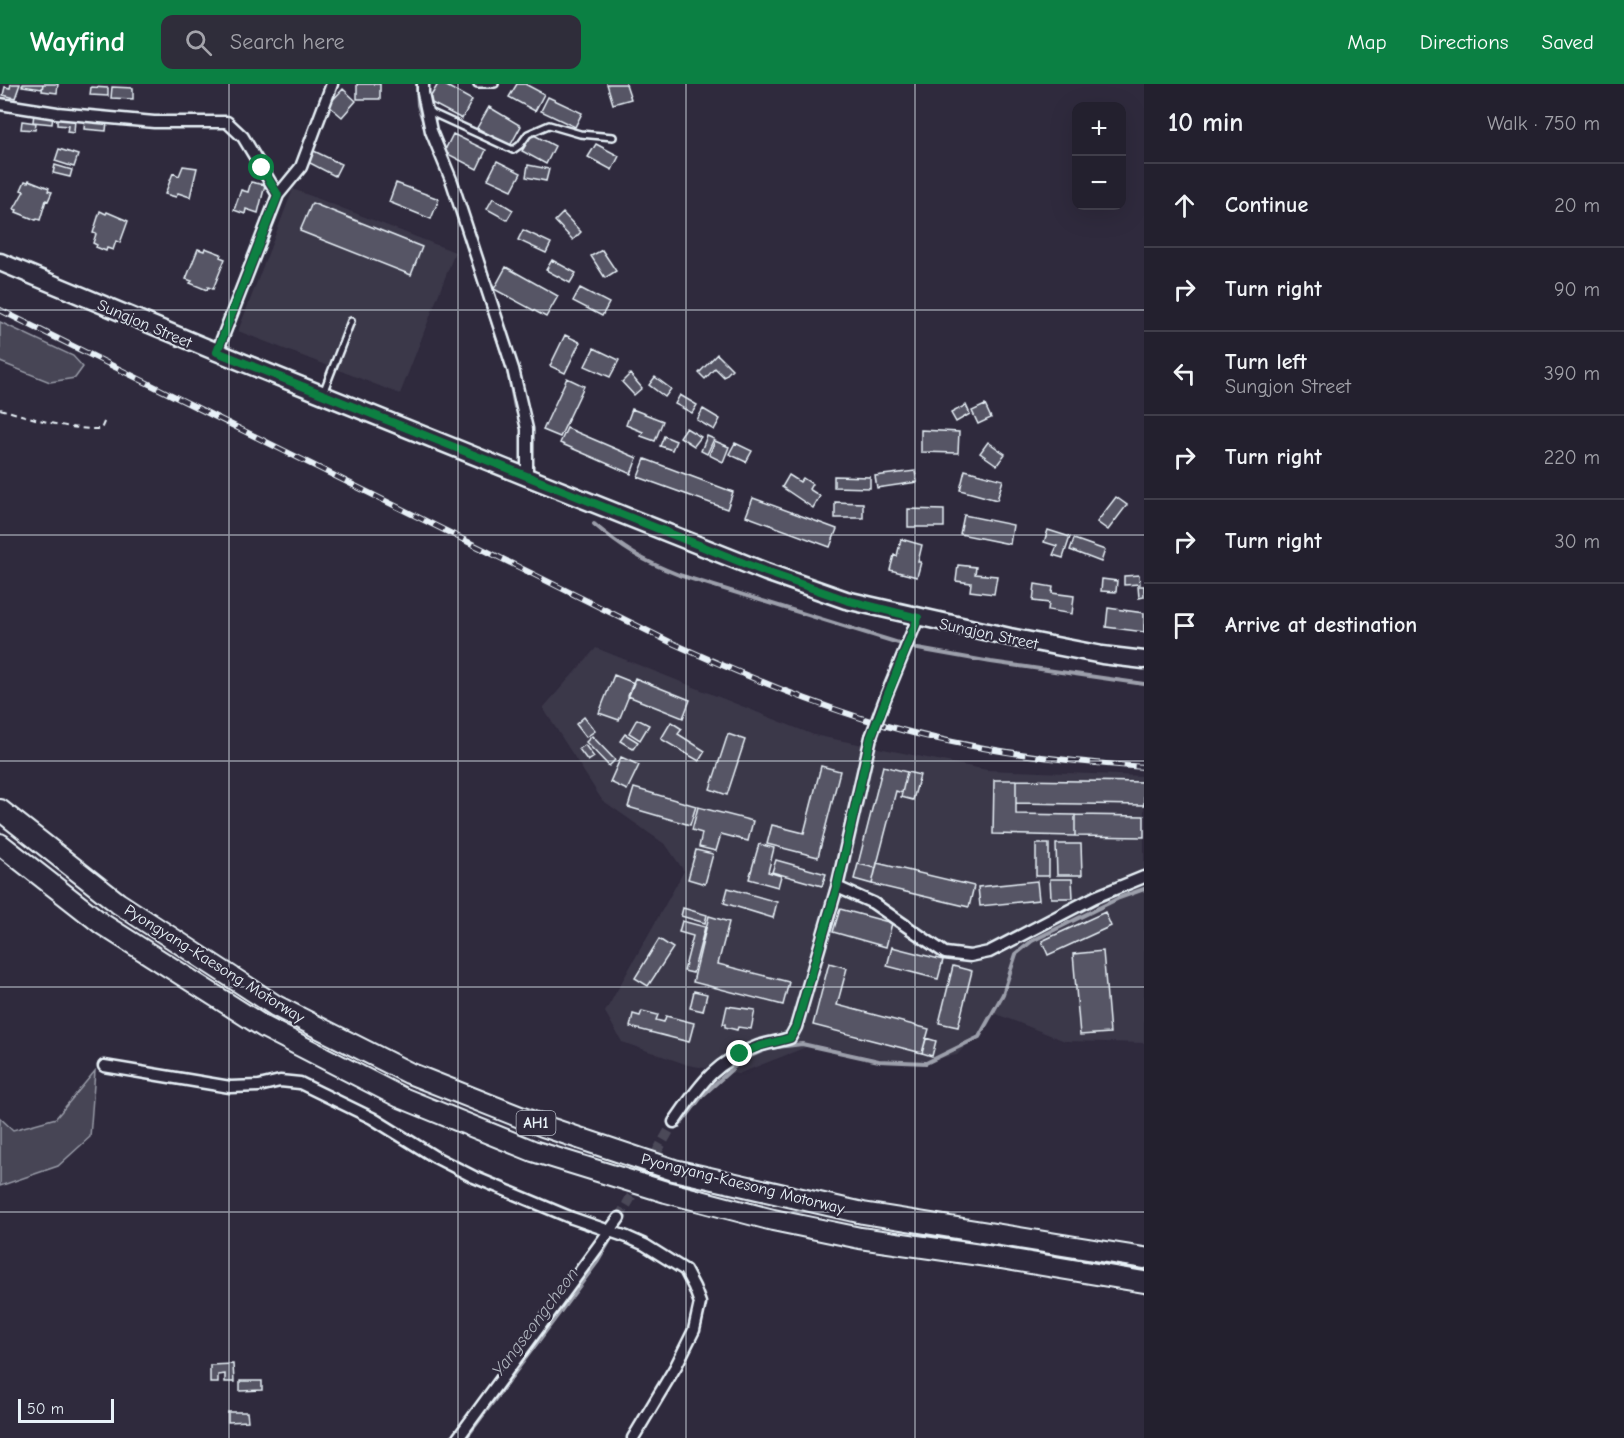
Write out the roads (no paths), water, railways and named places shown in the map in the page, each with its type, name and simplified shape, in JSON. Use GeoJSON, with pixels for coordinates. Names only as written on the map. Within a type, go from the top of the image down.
{"type":"FeatureCollection","features":[{"type":"Feature","properties":{"kind":"highway","name":"Pyongyang-Kaesong Motorway"},"geometry":{"type":"LineString","coordinates":[[0,810],[118,903],[276,1005],[409,1073],[543,1126],[663,1166],[863,1213],[1144,1258]]}},
{"type":"Feature","properties":{"kind":"highway","name":"Pyongyang-Kaesong Motorway"},"geometry":{"type":"LineString","coordinates":[[0,844],[102,924],[264,1027],[400,1096],[533,1151],[666,1192],[773,1220],[860,1238],[1144,1282]]}},
{"type":"Feature","properties":{"kind":"main road","name":"Sungjon Street"},"geometry":{"type":"LineString","coordinates":[[0,262],[527,477],[766,572],[846,600],[918,618],[1102,655],[1144,660]]}},
{"type":"Feature","properties":{"kind":"street"},"geometry":{"type":"LineString","coordinates":[[217,352],[278,195],[301,167],[332,84]]}},
{"type":"Feature","properties":{"kind":"street"},"geometry":{"type":"LineString","coordinates":[[423,84],[431,130],[452,182],[513,369],[527,429],[527,477]]}},
{"type":"Feature","properties":{"kind":"street"},"geometry":{"type":"LineString","coordinates":[[0,104],[57,113],[154,122],[227,122],[243,137],[278,195]]}},
{"type":"Feature","properties":{"kind":"street"},"geometry":{"type":"LineString","coordinates":[[675,1122],[704,1080],[722,1063],[760,1046],[790,1038],[796,1027],[837,887],[871,737],[918,618]]}},
{"type":"Feature","properties":{"kind":"street"},"geometry":{"type":"LineString","coordinates":[[837,887],[873,903],[945,953],[970,956],[989,952],[1095,897],[1144,878]]}},
{"type":"Feature","properties":{"kind":"street"},"geometry":{"type":"LineString","coordinates":[[104,1066],[230,1087],[259,1086],[280,1081],[300,1083],[372,1118],[435,1157],[474,1177],[572,1218],[645,1245],[685,1270],[700,1303],[694,1330],[633,1438]]}},
{"type":"Feature","properties":{"kind":"street"},"geometry":{"type":"LineString","coordinates":[[458,1438],[619,1218]]}},
{"type":"Feature","properties":{"kind":"lane"},"geometry":{"type":"LineString","coordinates":[[477,84],[495,84]]}},
{"type":"Feature","properties":{"kind":"lane"},"geometry":{"type":"LineString","coordinates":[[427,111],[513,150],[528,134],[549,125],[580,134],[613,137]]}},
{"type":"Feature","properties":{"kind":"lane"},"geometry":{"type":"LineString","coordinates":[[322,395],[351,321]]}},
{"type":"Feature","properties":{"kind":"waterway"},"geometry":{"type":"LineString","coordinates":[[417,84],[418,105],[425,127]]}},
{"type":"Feature","properties":{"kind":"waterway"},"geometry":{"type":"LineString","coordinates":[[467,244],[508,371],[515,407]]}},
{"type":"Feature","properties":{"kind":"waterway"},"geometry":{"type":"LineString","coordinates":[[594,524],[634,554],[679,575],[918,649],[1144,684]]}},
{"type":"Feature","properties":{"kind":"waterway","name":"Yangseongcheon"},"geometry":{"type":"LineString","coordinates":[[679,1126],[702,1096],[742,1060],[769,1048],[802,1044],[879,1061],[926,1063],[979,1037],[1003,994],[1016,954],[1032,941],[1119,898],[1144,889]]}},
{"type":"Feature","properties":{"kind":"waterway","name":"Yangseongcheon"},"geometry":{"type":"LineString","coordinates":[[466,1438],[598,1261],[613,1235]]}},
{"type":"Feature","properties":{"kind":"tunnel"},"geometry":{"type":"LineString","coordinates":[[619,1218],[674,1122]]}},
{"type":"Feature","properties":{"kind":"railway"},"geometry":{"type":"LineString","coordinates":[[0,310],[670,642],[777,688],[887,726],[950,742],[1047,758],[1144,767]]}}]}
